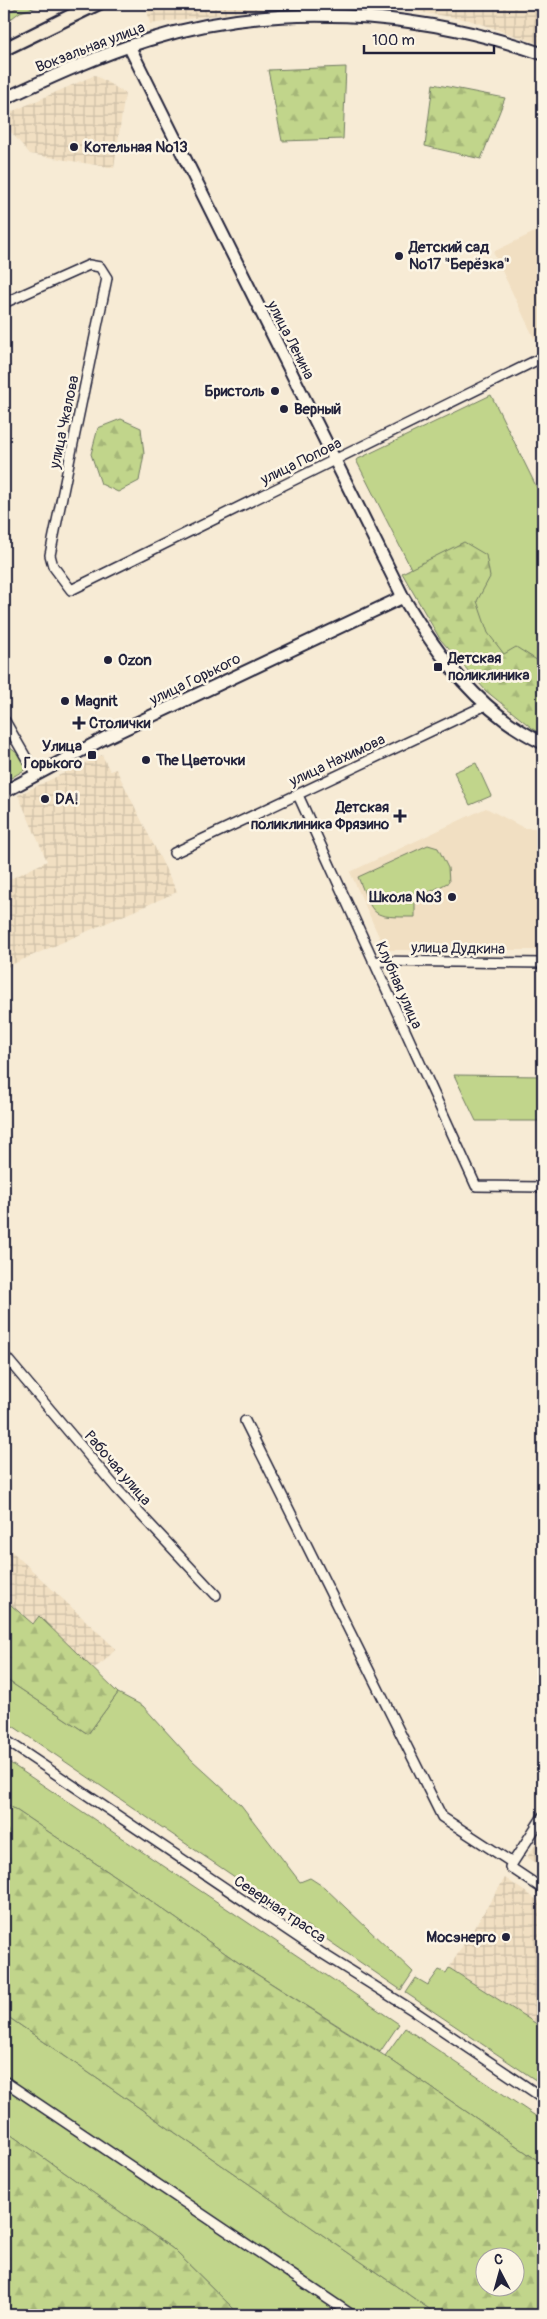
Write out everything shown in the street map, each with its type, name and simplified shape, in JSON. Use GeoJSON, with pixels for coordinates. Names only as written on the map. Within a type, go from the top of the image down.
{"type":"FeatureCollection","features":[{"type":"Feature","properties":{"kind":"street","name":"Вокзальная улица"},"geometry":{"type":"LineString","coordinates":[[4,99],[129,46],[167,34],[218,23],[282,16],[351,16],[458,29],[543,54]]}},
{"type":"Feature","properties":{"kind":"street","name":"улица Ленина"},"geometry":{"type":"LineString","coordinates":[[129,46],[402,597],[445,661],[486,705],[524,734],[543,743]]}},
{"type":"Feature","properties":{"kind":"street","name":"улица Чкалова"},"geometry":{"type":"LineString","coordinates":[[4,303],[88,265],[100,267],[107,278],[50,555],[53,566],[72,590]]}},
{"type":"Feature","properties":{"kind":"street","name":"улица Попова"},"geometry":{"type":"LineString","coordinates":[[72,590],[543,357]]}},
{"type":"Feature","properties":{"kind":"street","name":"улица Горького"},"geometry":{"type":"LineString","coordinates":[[4,792],[105,738],[402,597]]}},
{"type":"Feature","properties":{"kind":"street","name":"улица Нахимова"},"geometry":{"type":"LineString","coordinates":[[174,853],[486,705]]}},
{"type":"Feature","properties":{"kind":"street"},"geometry":{"type":"LineString","coordinates":[[5,720],[36,775]]}},
{"type":"Feature","properties":{"kind":"street"},"geometry":{"type":"LineString","coordinates":[[4,734],[5,720]]}},
{"type":"Feature","properties":{"kind":"street","name":"Клубная улица"},"geometry":{"type":"LineString","coordinates":[[298,795],[476,1186],[543,1187]]}},
{"type":"Feature","properties":{"kind":"street","name":"улица Дудкина"},"geometry":{"type":"LineString","coordinates":[[373,960],[543,963]]}},
{"type":"Feature","properties":{"kind":"street","name":"Рабочая улица"},"geometry":{"type":"LineString","coordinates":[[4,1355],[117,1489],[216,1595]]}},
{"type":"Feature","properties":{"kind":"street"},"geometry":{"type":"LineString","coordinates":[[245,1422],[442,1817],[511,1862]]}},
{"type":"Feature","properties":{"kind":"street","name":"Северная трасса"},"geometry":{"type":"LineString","coordinates":[[4,1739],[320,1952],[414,2011],[543,2098]]}},
{"type":"Feature","properties":{"kind":"street"},"geometry":{"type":"LineString","coordinates":[[543,1816],[511,1862],[510,1867],[543,1889]]}},
{"type":"Feature","properties":{"kind":"street"},"geometry":{"type":"LineString","coordinates":[[4,2081],[352,2315]]}},
{"type":"Feature","properties":{"kind":"shaded area"},"geometry":{"type":"Polygon","coordinates":[[[146,4],[294,4],[150,24],[146,4]]]}},
{"type":"Feature","properties":{"kind":"shaded area"},"geometry":{"type":"Polygon","coordinates":[[[371,4],[543,4],[543,45],[469,20],[371,4]]]}},
{"type":"Feature","properties":{"kind":"shaded area"},"geometry":{"type":"Polygon","coordinates":[[[95,75],[125,93],[114,168],[30,154],[4,124],[4,115],[95,75]]]}},
{"type":"Feature","properties":{"kind":"shaded area"},"geometry":{"type":"Polygon","coordinates":[[[543,228],[543,334],[534,338],[493,252],[543,228]]]}},
{"type":"Feature","properties":{"kind":"shaded area"},"geometry":{"type":"Polygon","coordinates":[[[102,755],[110,771],[116,769],[177,892],[13,964],[4,970],[4,882],[47,861],[18,795],[102,755]]]}},
{"type":"Feature","properties":{"kind":"shaded area","name":"Школа №3"},"geometry":{"type":"Polygon","coordinates":[[[486,808],[524,828],[543,828],[543,950],[385,950],[350,872],[486,808]]]}},
{"type":"Feature","properties":{"kind":"shaded area"},"geometry":{"type":"Polygon","coordinates":[[[4,1544],[116,1649],[103,1662],[93,1669],[39,1617],[33,1624],[4,1599],[4,1544]]]}},
{"type":"Feature","properties":{"kind":"shaded area"},"geometry":{"type":"Polygon","coordinates":[[[543,1834],[543,1868],[527,1857],[543,1834]]]}},
{"type":"Feature","properties":{"kind":"shaded area","name":"Мосэнерго"},"geometry":{"type":"Polygon","coordinates":[[[505,1878],[543,1904],[543,2021],[533,2022],[449,1968],[505,1878]]]}},
{"type":"Feature","properties":{"kind":"green space"},"geometry":{"type":"Polygon","coordinates":[[[23,4],[46,4],[20,12],[4,24],[4,15],[23,4]]]}},
{"type":"Feature","properties":{"kind":"green space"},"geometry":{"type":"Polygon","coordinates":[[[346,67],[343,139],[282,141],[268,70],[346,67]]]}},
{"type":"Feature","properties":{"kind":"green space"},"geometry":{"type":"Polygon","coordinates":[[[433,84],[505,98],[481,159],[425,146],[433,84]]]}},
{"type":"Feature","properties":{"kind":"green space"},"geometry":{"type":"Polygon","coordinates":[[[491,395],[537,488],[543,492],[543,721],[421,588],[356,460],[491,395]]]}},
{"type":"Feature","properties":{"kind":"green space"},"geometry":{"type":"Polygon","coordinates":[[[121,419],[141,428],[144,454],[139,481],[118,492],[101,484],[91,454],[98,428],[121,419]]]}},
{"type":"Feature","properties":{"kind":"green space"},"geometry":{"type":"Polygon","coordinates":[[[464,542],[486,555],[490,577],[477,601],[488,633],[504,654],[516,647],[543,664],[543,734],[537,732],[486,691],[440,639],[402,573],[464,542]]]}},
{"type":"Feature","properties":{"kind":"green space"},"geometry":{"type":"Polygon","coordinates":[[[9,747],[22,757],[26,769],[11,778],[6,777],[9,747]]]}},
{"type":"Feature","properties":{"kind":"green space"},"geometry":{"type":"Polygon","coordinates":[[[476,763],[491,796],[470,805],[454,772],[476,763]]]}},
{"type":"Feature","properties":{"kind":"green space"},"geometry":{"type":"Polygon","coordinates":[[[428,845],[438,848],[448,868],[449,882],[415,900],[415,917],[390,917],[376,912],[368,901],[358,877],[428,845]]]}},
{"type":"Feature","properties":{"kind":"green space"},"geometry":{"type":"Polygon","coordinates":[[[454,1075],[543,1076],[543,1121],[476,1121],[454,1075]]]}},
{"type":"Feature","properties":{"kind":"green space"},"geometry":{"type":"Polygon","coordinates":[[[4,1599],[33,1624],[39,1616],[118,1693],[88,1734],[4,1678],[4,1599]]]}},
{"type":"Feature","properties":{"kind":"green space"},"geometry":{"type":"Polygon","coordinates":[[[4,1678],[88,1734],[118,1693],[143,1706],[192,1760],[241,1805],[300,1882],[310,1878],[324,1887],[413,1972],[401,1990],[4,1720],[4,1678]]]}},
{"type":"Feature","properties":{"kind":"green space"},"geometry":{"type":"Polygon","coordinates":[[[4,1759],[399,2024],[380,2052],[239,1963],[134,1889],[4,1802],[4,1759]]]}},
{"type":"Feature","properties":{"kind":"green space"},"geometry":{"type":"Polygon","coordinates":[[[4,1802],[134,1889],[239,1963],[385,2056],[543,2164],[543,2315],[438,2315],[4,2014],[4,1802]]]}},
{"type":"Feature","properties":{"kind":"green space"},"geometry":{"type":"Polygon","coordinates":[[[449,1968],[543,2028],[543,2085],[406,1993],[416,1978],[428,1985],[439,1970],[446,1973],[449,1968]]]}},
{"type":"Feature","properties":{"kind":"green space"},"geometry":{"type":"Polygon","coordinates":[[[4,2014],[438,2315],[240,2315],[173,2249],[4,2130],[4,2014]]]}},
{"type":"Feature","properties":{"kind":"green space"},"geometry":{"type":"Polygon","coordinates":[[[405,2028],[543,2121],[543,2164],[385,2056],[405,2028]]]}},
{"type":"Feature","properties":{"kind":"green space"},"geometry":{"type":"Polygon","coordinates":[[[4,2130],[173,2249],[240,2315],[4,2315],[4,2130]]]}},
{"type":"Feature","properties":{"kind":"railway"},"geometry":{"type":"LineString","coordinates":[[5,41],[79,4]]}},
{"type":"Feature","properties":{"kind":"railway"},"geometry":{"type":"LineString","coordinates":[[4,57],[113,4]]}},
{"type":"Feature","properties":{"kind":"place","name":"Котельная №13"},"geometry":{"type":"Point","coordinates":[74,147]}},
{"type":"Feature","properties":{"kind":"place","name":"Детский сад №17 \"Берёзка\""},"geometry":{"type":"Point","coordinates":[399,256]}},
{"type":"Feature","properties":{"kind":"place","name":"Бристоль"},"geometry":{"type":"Point","coordinates":[275,391]}},
{"type":"Feature","properties":{"kind":"place","name":"Верный"},"geometry":{"type":"Point","coordinates":[284,409]}},
{"type":"Feature","properties":{"kind":"place","name":"Ozon"},"geometry":{"type":"Point","coordinates":[108,660]}},
{"type":"Feature","properties":{"kind":"place","name":"Детская поликлиника"},"geometry":{"type":"Point","coordinates":[438,667]}},
{"type":"Feature","properties":{"kind":"place","name":"Magnit"},"geometry":{"type":"Point","coordinates":[65,701]}},
{"type":"Feature","properties":{"kind":"place","name":"Столички"},"geometry":{"type":"Point","coordinates":[79,723]}},
{"type":"Feature","properties":{"kind":"place","name":"Улица Горького"},"geometry":{"type":"Point","coordinates":[92,755]}},
{"type":"Feature","properties":{"kind":"place","name":"The Цветочки"},"geometry":{"type":"Point","coordinates":[146,760]}},
{"type":"Feature","properties":{"kind":"place","name":"DA!"},"geometry":{"type":"Point","coordinates":[45,799]}},
{"type":"Feature","properties":{"kind":"place","name":"Детская поликлиника Фрязино"},"geometry":{"type":"Point","coordinates":[400,816]}},
{"type":"Feature","properties":{"kind":"place","name":"Школа №3"},"geometry":{"type":"Point","coordinates":[452,897]}},
{"type":"Feature","properties":{"kind":"place","name":"Мосэнерго"},"geometry":{"type":"Point","coordinates":[506,1937]}}]}
